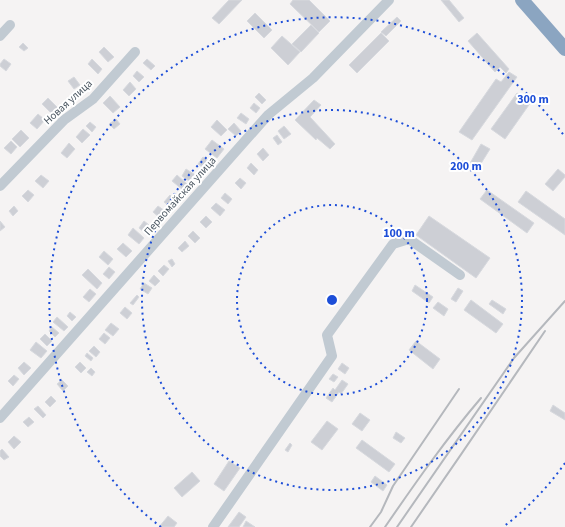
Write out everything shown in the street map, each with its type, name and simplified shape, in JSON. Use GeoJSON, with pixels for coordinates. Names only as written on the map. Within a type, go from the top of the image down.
{"type":"FeatureCollection","features":[{"type":"Feature","properties":{"kind":"highway"},"geometry":{"type":"LineString","coordinates":[[522,0],[565,49]]}},
{"type":"Feature","properties":{"kind":"street","name":"Первомайская улица"},"geometry":{"type":"LineString","coordinates":[[0,418],[268,114],[313,78],[389,0]]}},
{"type":"Feature","properties":{"kind":"street"},"geometry":{"type":"LineString","coordinates":[[0,36],[10,25]]}},
{"type":"Feature","properties":{"kind":"street","name":"Новая улица"},"geometry":{"type":"LineString","coordinates":[[0,186],[64,120],[93,99],[135,52]]}},
{"type":"Feature","properties":{"kind":"street"},"geometry":{"type":"LineString","coordinates":[[213,527],[332,356],[327,334],[393,244],[409,239],[460,275]]}},
{"type":"Feature","properties":{"kind":"building"},"geometry":{"type":"Polygon","coordinates":[[[229,0],[242,0],[219,24],[212,18],[229,0]]]}},
{"type":"Feature","properties":{"kind":"building"},"geometry":{"type":"Polygon","coordinates":[[[293,0],[309,0],[330,21],[319,32],[290,4],[293,0]]]}},
{"type":"Feature","properties":{"kind":"building"},"geometry":{"type":"Polygon","coordinates":[[[441,0],[449,0],[464,18],[459,22],[441,0]]]}},
{"type":"Feature","properties":{"kind":"building"},"geometry":{"type":"Polygon","coordinates":[[[255,13],[272,30],[264,38],[247,21],[255,13]]]}},
{"type":"Feature","properties":{"kind":"building"},"geometry":{"type":"Polygon","coordinates":[[[397,17],[401,21],[386,36],[381,32],[397,17]]]}},
{"type":"Feature","properties":{"kind":"building"},"geometry":{"type":"Polygon","coordinates":[[[311,25],[319,33],[301,52],[292,44],[311,25]]]}},
{"type":"Feature","properties":{"kind":"building"},"geometry":{"type":"Polygon","coordinates":[[[381,33],[389,41],[357,73],[349,65],[381,33]]]}},
{"type":"Feature","properties":{"kind":"building"},"geometry":{"type":"Polygon","coordinates":[[[477,33],[509,69],[506,73],[500,67],[495,72],[468,41],[477,33]]]}},
{"type":"Feature","properties":{"kind":"building"},"geometry":{"type":"Polygon","coordinates":[[[282,36],[300,52],[288,65],[271,48],[282,36]]]}},
{"type":"Feature","properties":{"kind":"building"},"geometry":{"type":"Polygon","coordinates":[[[23,43],[28,48],[24,51],[19,47],[23,43]]]}},
{"type":"Feature","properties":{"kind":"building"},"geometry":{"type":"Polygon","coordinates":[[[104,47],[114,57],[108,62],[99,52],[104,47]]]}},
{"type":"Feature","properties":{"kind":"building"},"geometry":{"type":"Polygon","coordinates":[[[4,59],[11,64],[6,71],[0,66],[4,59]]]}},
{"type":"Feature","properties":{"kind":"building"},"geometry":{"type":"Polygon","coordinates":[[[92,59],[102,69],[98,74],[88,64],[92,59]]]}},
{"type":"Feature","properties":{"kind":"building"},"geometry":{"type":"Polygon","coordinates":[[[147,59],[155,66],[151,70],[143,63],[147,59]]]}},
{"type":"Feature","properties":{"kind":"building"},"geometry":{"type":"Polygon","coordinates":[[[137,71],[144,77],[139,82],[133,76],[137,71]]]}},
{"type":"Feature","properties":{"kind":"building"},"geometry":{"type":"Polygon","coordinates":[[[509,72],[517,77],[472,140],[459,132],[496,79],[501,82],[509,72]]]}},
{"type":"Feature","properties":{"kind":"building"},"geometry":{"type":"Polygon","coordinates":[[[74,77],[80,85],[74,89],[68,81],[74,77]]]}},
{"type":"Feature","properties":{"kind":"building"},"geometry":{"type":"Polygon","coordinates":[[[130,82],[136,89],[129,96],[123,90],[130,82]]]}},
{"type":"Feature","properties":{"kind":"building"},"geometry":{"type":"Polygon","coordinates":[[[259,93],[266,100],[262,104],[255,97],[259,93]]]}},
{"type":"Feature","properties":{"kind":"building"},"geometry":{"type":"Polygon","coordinates":[[[517,93],[531,102],[505,139],[491,129],[517,93]]]}},
{"type":"Feature","properties":{"kind":"building"},"geometry":{"type":"Polygon","coordinates":[[[110,96],[120,107],[113,113],[103,103],[110,96]]]}},
{"type":"Feature","properties":{"kind":"building"},"geometry":{"type":"Polygon","coordinates":[[[48,98],[58,108],[52,114],[42,104],[48,98]]]}},
{"type":"Feature","properties":{"kind":"building"},"geometry":{"type":"Polygon","coordinates":[[[314,100],[321,105],[310,117],[335,144],[330,149],[317,138],[316,140],[295,120],[314,100]]]}},
{"type":"Feature","properties":{"kind":"building"},"geometry":{"type":"Polygon","coordinates":[[[254,103],[260,108],[256,113],[250,108],[254,103]]]}},
{"type":"Feature","properties":{"kind":"building"},"geometry":{"type":"Polygon","coordinates":[[[241,113],[249,119],[246,124],[237,118],[241,113]]]}},
{"type":"Feature","properties":{"kind":"building"},"geometry":{"type":"Polygon","coordinates":[[[38,114],[45,120],[37,129],[30,123],[38,114]]]}},
{"type":"Feature","properties":{"kind":"building"},"geometry":{"type":"Polygon","coordinates":[[[116,119],[120,124],[114,129],[109,124],[116,119]]]}},
{"type":"Feature","properties":{"kind":"building"},"geometry":{"type":"Polygon","coordinates":[[[217,120],[227,130],[221,136],[211,127],[217,120]]]}},
{"type":"Feature","properties":{"kind":"building"},"geometry":{"type":"Polygon","coordinates":[[[90,122],[96,127],[92,132],[86,126],[90,122]]]}},
{"type":"Feature","properties":{"kind":"building"},"geometry":{"type":"Polygon","coordinates":[[[234,123],[241,131],[236,136],[228,129],[234,123]]]}},
{"type":"Feature","properties":{"kind":"building"},"geometry":{"type":"Polygon","coordinates":[[[284,126],[291,134],[284,139],[278,131],[284,126]]]}},
{"type":"Feature","properties":{"kind":"building"},"geometry":{"type":"Polygon","coordinates":[[[83,129],[90,135],[82,143],[76,137],[83,129]]]}},
{"type":"Feature","properties":{"kind":"building"},"geometry":{"type":"Polygon","coordinates":[[[21,130],[29,138],[20,147],[12,139],[21,130]]]}},
{"type":"Feature","properties":{"kind":"building"},"geometry":{"type":"Polygon","coordinates":[[[277,135],[282,142],[278,145],[273,138],[277,135]]]}},
{"type":"Feature","properties":{"kind":"building"},"geometry":{"type":"Polygon","coordinates":[[[212,140],[224,149],[217,158],[205,149],[212,140]]]}},
{"type":"Feature","properties":{"kind":"building"},"geometry":{"type":"Polygon","coordinates":[[[11,141],[17,147],[11,154],[4,148],[11,141]]]}},
{"type":"Feature","properties":{"kind":"building"},"geometry":{"type":"Polygon","coordinates":[[[69,143],[75,149],[67,158],[61,153],[69,143]]]}},
{"type":"Feature","properties":{"kind":"building"},"geometry":{"type":"Polygon","coordinates":[[[481,144],[490,149],[477,170],[469,165],[481,144]]]}},
{"type":"Feature","properties":{"kind":"building"},"geometry":{"type":"Polygon","coordinates":[[[263,148],[269,155],[263,161],[257,154],[263,148]]]}},
{"type":"Feature","properties":{"kind":"building"},"geometry":{"type":"Polygon","coordinates":[[[203,157],[211,163],[206,170],[198,164],[203,157]]]}},
{"type":"Feature","properties":{"kind":"building"},"geometry":{"type":"Polygon","coordinates":[[[251,163],[258,170],[254,175],[247,168],[251,163]]]}},
{"type":"Feature","properties":{"kind":"building"},"geometry":{"type":"Polygon","coordinates":[[[186,169],[197,176],[192,183],[182,176],[186,169]]]}},
{"type":"Feature","properties":{"kind":"building"},"geometry":{"type":"Polygon","coordinates":[[[558,169],[565,175],[565,177],[553,191],[545,184],[558,169]]]}},
{"type":"Feature","properties":{"kind":"building"},"geometry":{"type":"Polygon","coordinates":[[[41,175],[49,181],[43,188],[35,181],[41,175]]]}},
{"type":"Feature","properties":{"kind":"building"},"geometry":{"type":"Polygon","coordinates":[[[177,175],[187,184],[183,190],[172,181],[177,175]]]}},
{"type":"Feature","properties":{"kind":"building"},"geometry":{"type":"Polygon","coordinates":[[[240,178],[246,183],[241,189],[235,183],[240,178]]]}},
{"type":"Feature","properties":{"kind":"building"},"geometry":{"type":"Polygon","coordinates":[[[28,190],[34,195],[28,202],[22,196],[28,190]]]}},
{"type":"Feature","properties":{"kind":"building"},"geometry":{"type":"Polygon","coordinates":[[[487,190],[534,223],[527,233],[480,199],[487,190]]]}},
{"type":"Feature","properties":{"kind":"building"},"geometry":{"type":"Polygon","coordinates":[[[526,191],[565,219],[565,235],[518,202],[526,191]]]}},
{"type":"Feature","properties":{"kind":"building"},"geometry":{"type":"Polygon","coordinates":[[[225,193],[232,199],[228,204],[221,198],[225,193]]]}},
{"type":"Feature","properties":{"kind":"building"},"geometry":{"type":"Polygon","coordinates":[[[170,195],[177,202],[172,208],[164,202],[170,195]]]}},
{"type":"Feature","properties":{"kind":"building"},"geometry":{"type":"Polygon","coordinates":[[[216,203],[225,210],[220,216],[211,208],[216,203]]]}},
{"type":"Feature","properties":{"kind":"building"},"geometry":{"type":"Polygon","coordinates":[[[14,206],[18,211],[13,216],[9,211],[14,206]]]}},
{"type":"Feature","properties":{"kind":"building"},"geometry":{"type":"Polygon","coordinates":[[[158,206],[165,211],[160,218],[153,212],[158,206]]]}},
{"type":"Feature","properties":{"kind":"building"},"geometry":{"type":"Polygon","coordinates":[[[206,216],[212,222],[206,228],[200,222],[206,216]]]}},
{"type":"Feature","properties":{"kind":"building"},"geometry":{"type":"Polygon","coordinates":[[[429,216],[490,258],[476,278],[416,235],[429,216]]]}},
{"type":"Feature","properties":{"kind":"building"},"geometry":{"type":"Polygon","coordinates":[[[0,221],[5,227],[0,231],[0,221]]]}},
{"type":"Feature","properties":{"kind":"building"},"geometry":{"type":"Polygon","coordinates":[[[144,221],[153,228],[148,235],[139,228],[144,221]]]}},
{"type":"Feature","properties":{"kind":"building"},"geometry":{"type":"Polygon","coordinates":[[[133,228],[144,238],[139,244],[128,235],[133,228]]]}},
{"type":"Feature","properties":{"kind":"building"},"geometry":{"type":"Polygon","coordinates":[[[193,231],[200,238],[195,243],[188,236],[193,231]]]}},
{"type":"Feature","properties":{"kind":"building"},"geometry":{"type":"Polygon","coordinates":[[[185,241],[189,246],[182,252],[178,248],[185,241]]]}},
{"type":"Feature","properties":{"kind":"building"},"geometry":{"type":"Polygon","coordinates":[[[123,243],[132,251],[126,257],[117,249],[123,243]]]}},
{"type":"Feature","properties":{"kind":"building"},"geometry":{"type":"Polygon","coordinates":[[[104,251],[113,259],[108,265],[99,257],[104,251]]]}},
{"type":"Feature","properties":{"kind":"building"},"geometry":{"type":"Polygon","coordinates":[[[172,259],[175,264],[172,267],[168,261],[172,259]]]}},
{"type":"Feature","properties":{"kind":"building"},"geometry":{"type":"Polygon","coordinates":[[[164,265],[169,269],[163,276],[158,271],[164,265]]]}},
{"type":"Feature","properties":{"kind":"building"},"geometry":{"type":"Polygon","coordinates":[[[109,267],[115,272],[109,279],[103,274],[109,267]]]}},
{"type":"Feature","properties":{"kind":"building"},"geometry":{"type":"Polygon","coordinates":[[[88,269],[102,283],[97,289],[82,275],[88,269]]]}},
{"type":"Feature","properties":{"kind":"building"},"geometry":{"type":"Polygon","coordinates":[[[154,275],[160,281],[155,286],[149,281],[154,275]]]}},
{"type":"Feature","properties":{"kind":"building"},"geometry":{"type":"Polygon","coordinates":[[[144,283],[152,288],[148,294],[140,289],[144,283]]]}},
{"type":"Feature","properties":{"kind":"building"},"geometry":{"type":"Polygon","coordinates":[[[415,285],[433,297],[429,303],[412,291],[415,285]]]}},
{"type":"Feature","properties":{"kind":"building"},"geometry":{"type":"Polygon","coordinates":[[[458,288],[463,291],[456,302],[451,299],[458,288]]]}},
{"type":"Feature","properties":{"kind":"building"},"geometry":{"type":"Polygon","coordinates":[[[90,289],[96,294],[89,302],[83,297],[90,289]]]}},
{"type":"Feature","properties":{"kind":"building"},"geometry":{"type":"Polygon","coordinates":[[[137,295],[139,297],[133,305],[130,303],[137,295]]]}},
{"type":"Feature","properties":{"kind":"building"},"geometry":{"type":"Polygon","coordinates":[[[471,300],[503,324],[496,333],[464,310],[471,300]]]}},
{"type":"Feature","properties":{"kind":"building"},"geometry":{"type":"Polygon","coordinates":[[[492,300],[506,309],[503,314],[489,304],[492,300]]]}},
{"type":"Feature","properties":{"kind":"building"},"geometry":{"type":"Polygon","coordinates":[[[438,302],[448,309],[444,316],[433,308],[438,302]]]}},
{"type":"Feature","properties":{"kind":"building"},"geometry":{"type":"Polygon","coordinates":[[[125,307],[132,313],[127,319],[120,313],[125,307]]]}},
{"type":"Feature","properties":{"kind":"building"},"geometry":{"type":"Polygon","coordinates":[[[70,312],[76,317],[72,321],[67,316],[70,312]]]}},
{"type":"Feature","properties":{"kind":"building"},"geometry":{"type":"Polygon","coordinates":[[[57,317],[68,327],[64,331],[53,322],[57,317]]]}},
{"type":"Feature","properties":{"kind":"building"},"geometry":{"type":"Polygon","coordinates":[[[111,323],[119,329],[113,336],[105,330],[111,323]]]}},
{"type":"Feature","properties":{"kind":"building"},"geometry":{"type":"Polygon","coordinates":[[[52,327],[59,333],[55,337],[49,331],[52,327]]]}},
{"type":"Feature","properties":{"kind":"building"},"geometry":{"type":"Polygon","coordinates":[[[104,333],[110,338],[105,344],[99,339],[104,333]]]}},
{"type":"Feature","properties":{"kind":"building"},"geometry":{"type":"Polygon","coordinates":[[[45,334],[52,341],[47,346],[40,339],[45,334]]]}},
{"type":"Feature","properties":{"kind":"building"},"geometry":{"type":"Polygon","coordinates":[[[416,341],[440,359],[433,369],[409,350],[416,341]]]}},
{"type":"Feature","properties":{"kind":"building"},"geometry":{"type":"Polygon","coordinates":[[[36,342],[47,351],[41,358],[30,350],[36,342]]]}},
{"type":"Feature","properties":{"kind":"building"},"geometry":{"type":"Polygon","coordinates":[[[94,346],[100,352],[96,357],[89,351],[94,346]]]}},
{"type":"Feature","properties":{"kind":"building"},"geometry":{"type":"Polygon","coordinates":[[[87,353],[93,358],[91,361],[85,356],[87,353]]]}},
{"type":"Feature","properties":{"kind":"building"},"geometry":{"type":"Polygon","coordinates":[[[24,362],[31,368],[24,375],[18,368],[24,362]]]}},
{"type":"Feature","properties":{"kind":"building"},"geometry":{"type":"Polygon","coordinates":[[[80,362],[86,368],[81,373],[75,367],[80,362]]]}},
{"type":"Feature","properties":{"kind":"building"},"geometry":{"type":"Polygon","coordinates":[[[342,363],[349,368],[345,374],[338,369],[342,363]]]}},
{"type":"Feature","properties":{"kind":"building"},"geometry":{"type":"Polygon","coordinates":[[[91,368],[95,372],[92,376],[87,372],[91,368]]]}},
{"type":"Feature","properties":{"kind":"building"},"geometry":{"type":"Polygon","coordinates":[[[333,374],[338,377],[334,382],[329,379],[333,374]]]}},
{"type":"Feature","properties":{"kind":"building"},"geometry":{"type":"Polygon","coordinates":[[[14,375],[19,379],[13,386],[8,381],[14,375]]]}},
{"type":"Feature","properties":{"kind":"building"},"geometry":{"type":"Polygon","coordinates":[[[62,380],[68,386],[63,391],[57,384],[62,380]]]}},
{"type":"Feature","properties":{"kind":"building"},"geometry":{"type":"Polygon","coordinates":[[[342,380],[348,384],[341,394],[339,392],[332,402],[326,398],[333,388],[335,390],[342,380]]]}},
{"type":"Feature","properties":{"kind":"building"},"geometry":{"type":"Polygon","coordinates":[[[51,396],[56,401],[50,407],[45,402],[51,396]]]}},
{"type":"Feature","properties":{"kind":"building"},"geometry":{"type":"Polygon","coordinates":[[[553,405],[565,413],[565,420],[550,411],[553,405]]]}},
{"type":"Feature","properties":{"kind":"building"},"geometry":{"type":"Polygon","coordinates":[[[38,406],[46,415],[43,418],[34,409],[38,406]]]}},
{"type":"Feature","properties":{"kind":"building"},"geometry":{"type":"Polygon","coordinates":[[[360,413],[370,420],[362,431],[352,424],[360,413]]]}},
{"type":"Feature","properties":{"kind":"building"},"geometry":{"type":"Polygon","coordinates":[[[29,417],[34,422],[28,427],[23,422],[29,417]]]}},
{"type":"Feature","properties":{"kind":"building"},"geometry":{"type":"Polygon","coordinates":[[[327,421],[338,429],[322,450],[311,442],[327,421]]]}},
{"type":"Feature","properties":{"kind":"building"},"geometry":{"type":"Polygon","coordinates":[[[396,432],[405,438],[401,443],[393,438],[396,432]]]}},
{"type":"Feature","properties":{"kind":"building"},"geometry":{"type":"Polygon","coordinates":[[[14,436],[21,442],[14,449],[8,442],[14,436]]]}},
{"type":"Feature","properties":{"kind":"building"},"geometry":{"type":"Polygon","coordinates":[[[362,440],[395,464],[389,472],[356,448],[362,440]]]}},
{"type":"Feature","properties":{"kind":"building"},"geometry":{"type":"Polygon","coordinates":[[[290,443],[292,445],[288,452],[285,450],[290,443]]]}},
{"type":"Feature","properties":{"kind":"building"},"geometry":{"type":"Polygon","coordinates":[[[2,449],[9,457],[4,460],[0,456],[0,451],[2,449]]]}},
{"type":"Feature","properties":{"kind":"building"},"geometry":{"type":"Polygon","coordinates":[[[229,461],[240,468],[224,491],[214,484],[229,461]]]}},
{"type":"Feature","properties":{"kind":"building"},"geometry":{"type":"Polygon","coordinates":[[[192,472],[200,481],[182,497],[174,488],[192,472]]]}},
{"type":"Feature","properties":{"kind":"building"},"geometry":{"type":"Polygon","coordinates":[[[375,476],[387,485],[383,491],[371,482],[375,476]]]}},
{"type":"Feature","properties":{"kind":"building"},"geometry":{"type":"Polygon","coordinates":[[[239,512],[246,517],[239,527],[228,527],[239,512]]]}},
{"type":"Feature","properties":{"kind":"building"},"geometry":{"type":"Polygon","coordinates":[[[168,516],[177,523],[174,527],[159,527],[168,516]]]}},
{"type":"Feature","properties":{"kind":"building"},"geometry":{"type":"Polygon","coordinates":[[[246,521],[255,527],[243,527],[246,521]]]}},
{"type":"Feature","properties":{"kind":"railway"},"geometry":{"type":"LineString","coordinates":[[397,527],[514,358],[565,301]]}},
{"type":"Feature","properties":{"kind":"railway"},"geometry":{"type":"LineString","coordinates":[[411,527],[545,331]]}},
{"type":"Feature","properties":{"kind":"railway"},"geometry":{"type":"LineString","coordinates":[[370,527],[381,512],[393,486],[459,389]]}},
{"type":"Feature","properties":{"kind":"railway"},"geometry":{"type":"LineString","coordinates":[[385,527],[443,445],[481,398]]}}]}
